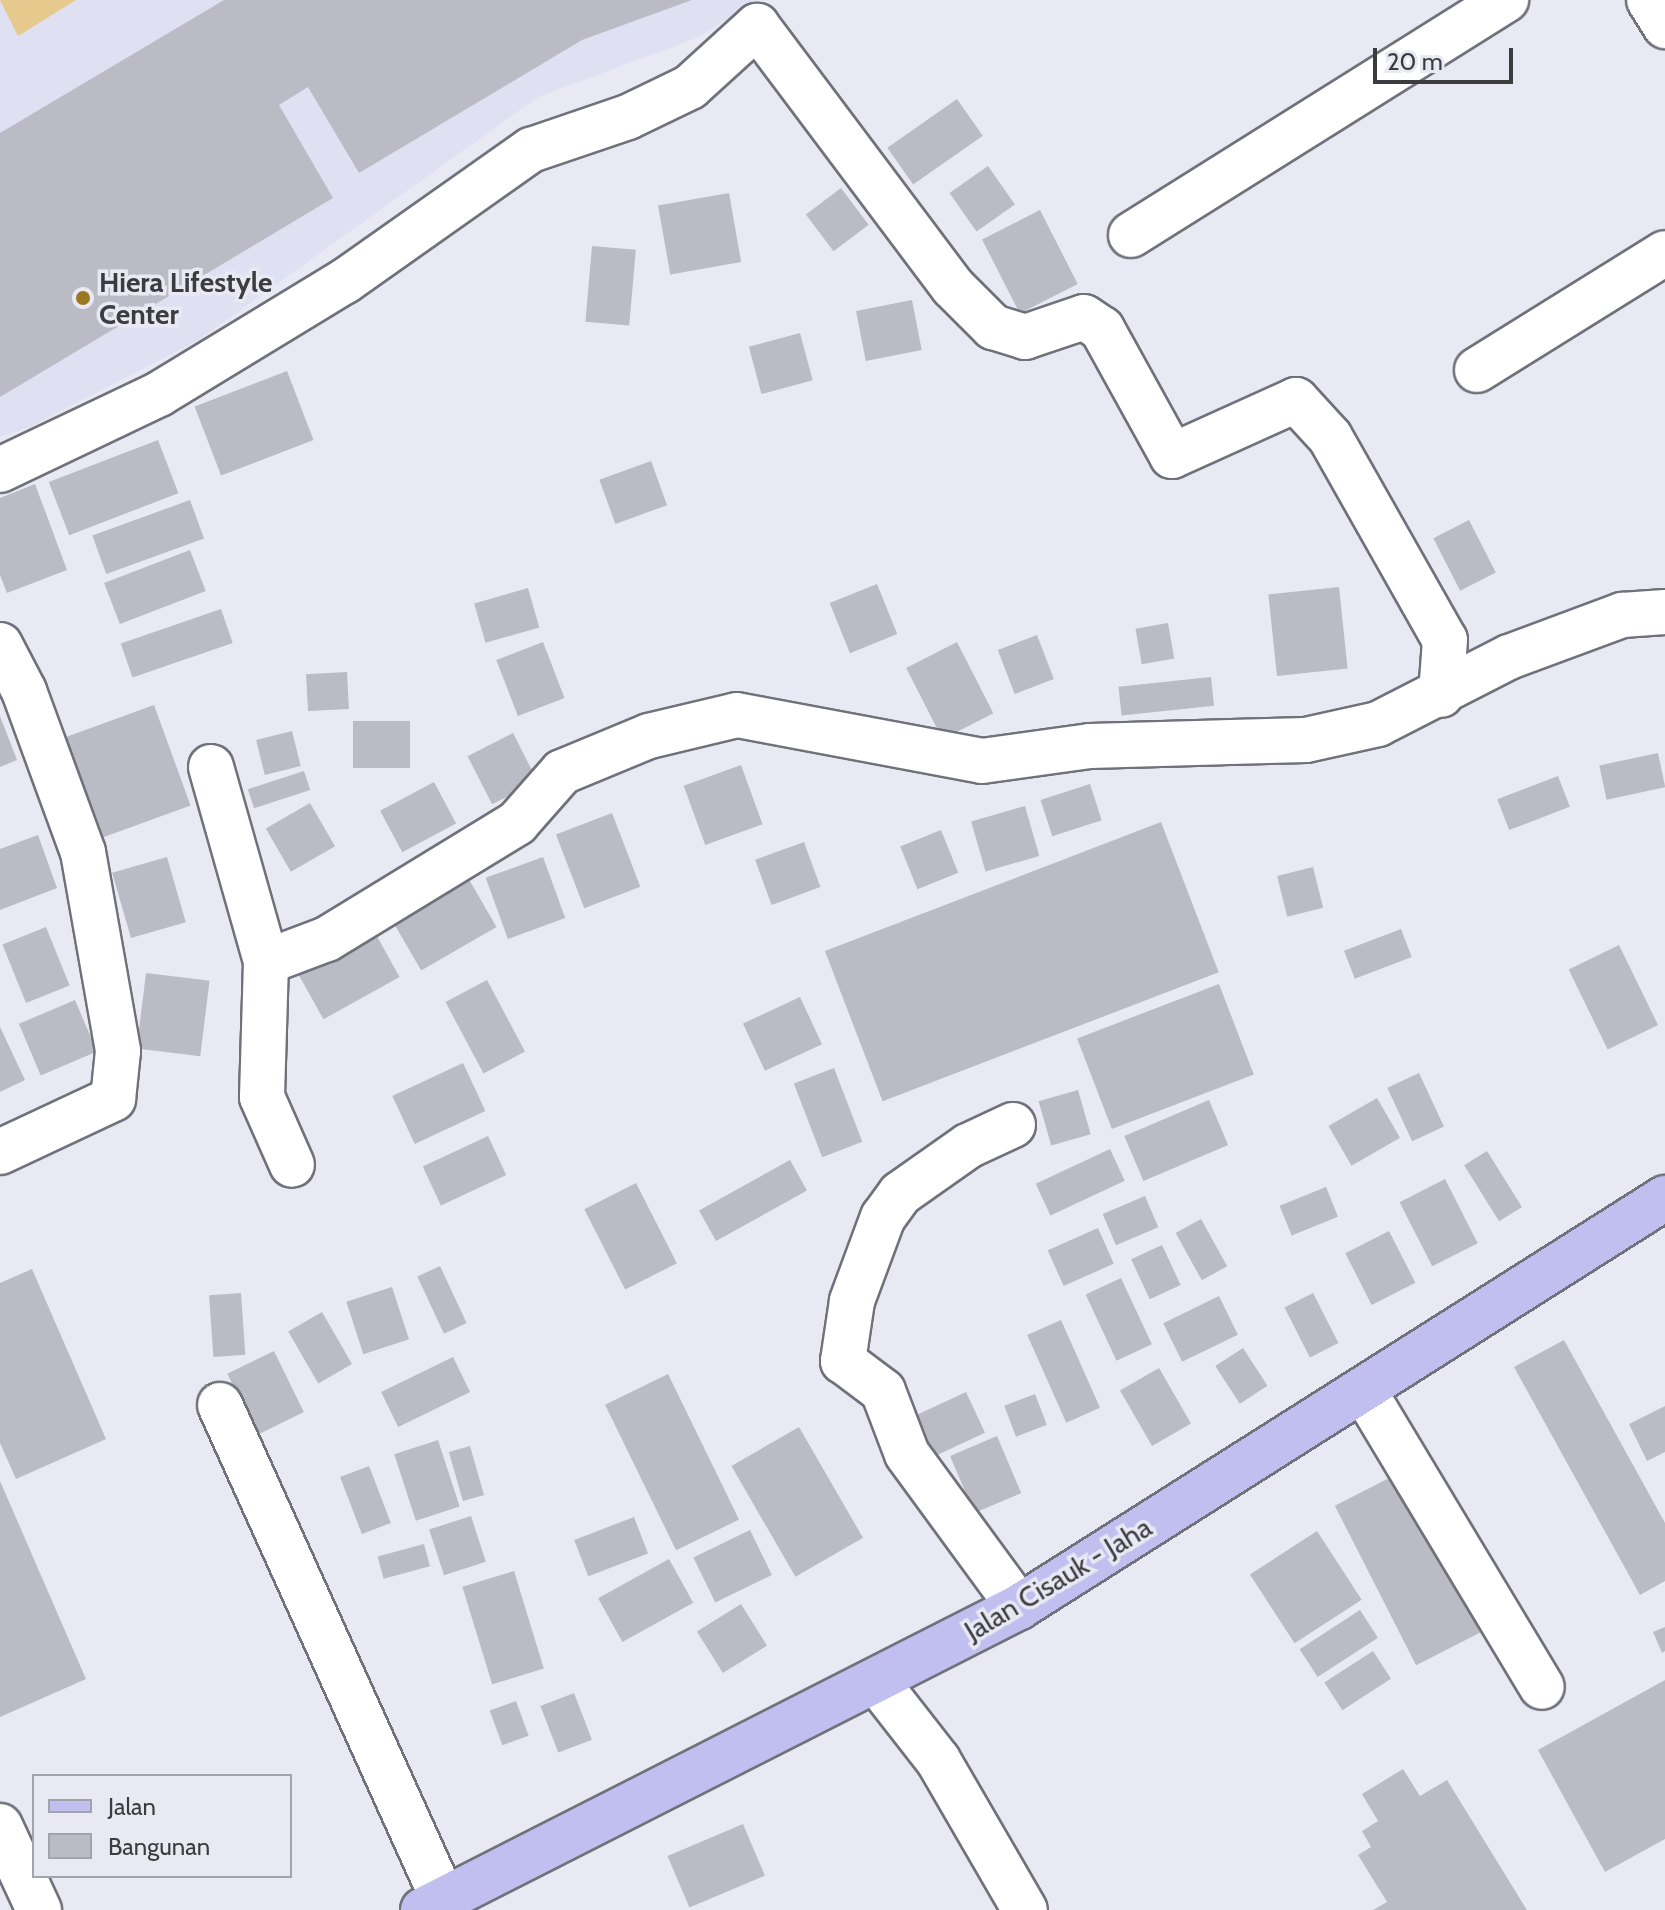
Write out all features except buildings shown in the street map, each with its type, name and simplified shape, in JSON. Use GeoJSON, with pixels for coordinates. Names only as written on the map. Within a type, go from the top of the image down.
{"type":"FeatureCollection","features":[{"type":"Feature","properties":{"kind":"main road","name":"Jalan Cisauk - Jaha"},"geometry":{"type":"LineString","coordinates":[[434,1905],[1019,1607],[1665,1198]]}},
{"type":"Feature","properties":{"kind":"street"},"geometry":{"type":"LineString","coordinates":[[1131,235],[1506,0]]}},
{"type":"Feature","properties":{"kind":"street"},"geometry":{"type":"LineString","coordinates":[[1649,0],[1665,26]]}},
{"type":"Feature","properties":{"kind":"street"},"geometry":{"type":"LineString","coordinates":[[0,470],[172,386],[345,281],[531,150],[628,117],[690,87],[757,26],[953,287],[993,327],[1025,337],[1084,317],[1102,329],[1172,456],[1296,400],[1330,437],[1445,640],[1441,695]]}},
{"type":"Feature","properties":{"kind":"street"},"geometry":{"type":"LineString","coordinates":[[1477,370],[1665,253]]}},
{"type":"Feature","properties":{"kind":"street"},"geometry":{"type":"LineString","coordinates":[[266,962],[327,939],[517,823],[562,772],[649,736],[737,715],[982,761],[1090,746],[1306,740],[1378,724],[1441,695],[1509,657],[1622,615],[1665,612]]}},
{"type":"Feature","properties":{"kind":"street"},"geometry":{"type":"LineString","coordinates":[[0,645],[24,691],[83,852],[118,1051],[113,1099],[0,1152]]}},
{"type":"Feature","properties":{"kind":"street"},"geometry":{"type":"LineString","coordinates":[[211,767],[266,962],[262,1097],[292,1165]]}},
{"type":"Feature","properties":{"kind":"street"},"geometry":{"type":"LineString","coordinates":[[1013,1125],[968,1146],[892,1205],[870,1244],[852,1301],[843,1361],[883,1391],[907,1454],[1019,1607]]}},
{"type":"Feature","properties":{"kind":"street"},"geometry":{"type":"LineString","coordinates":[[1364,1391],[1542,1687]]}},
{"type":"Feature","properties":{"kind":"street"},"geometry":{"type":"LineString","coordinates":[[220,1405],[434,1905]]}},
{"type":"Feature","properties":{"kind":"street"},"geometry":{"type":"LineString","coordinates":[[877,1682],[938,1760],[1025,1910]]}},
{"type":"Feature","properties":{"kind":"street"},"geometry":{"type":"LineString","coordinates":[[0,1826],[39,1910]]}},
{"type":"Feature","properties":{"kind":"shaded area","name":"Hiera Lifestyle Center"},"geometry":{"type":"Polygon","coordinates":[[[0,0],[757,0],[699,37],[538,97],[197,341],[28,428],[0,437],[0,0]]]}},
{"type":"Feature","properties":{"kind":"shaded area"},"geometry":{"type":"Polygon","coordinates":[[[0,0],[76,0],[18,36],[0,0]]]}},
{"type":"Feature","properties":{"kind":"place","name":"Hiera Lifestyle Center"},"geometry":{"type":"Point","coordinates":[83,298]}}]}
